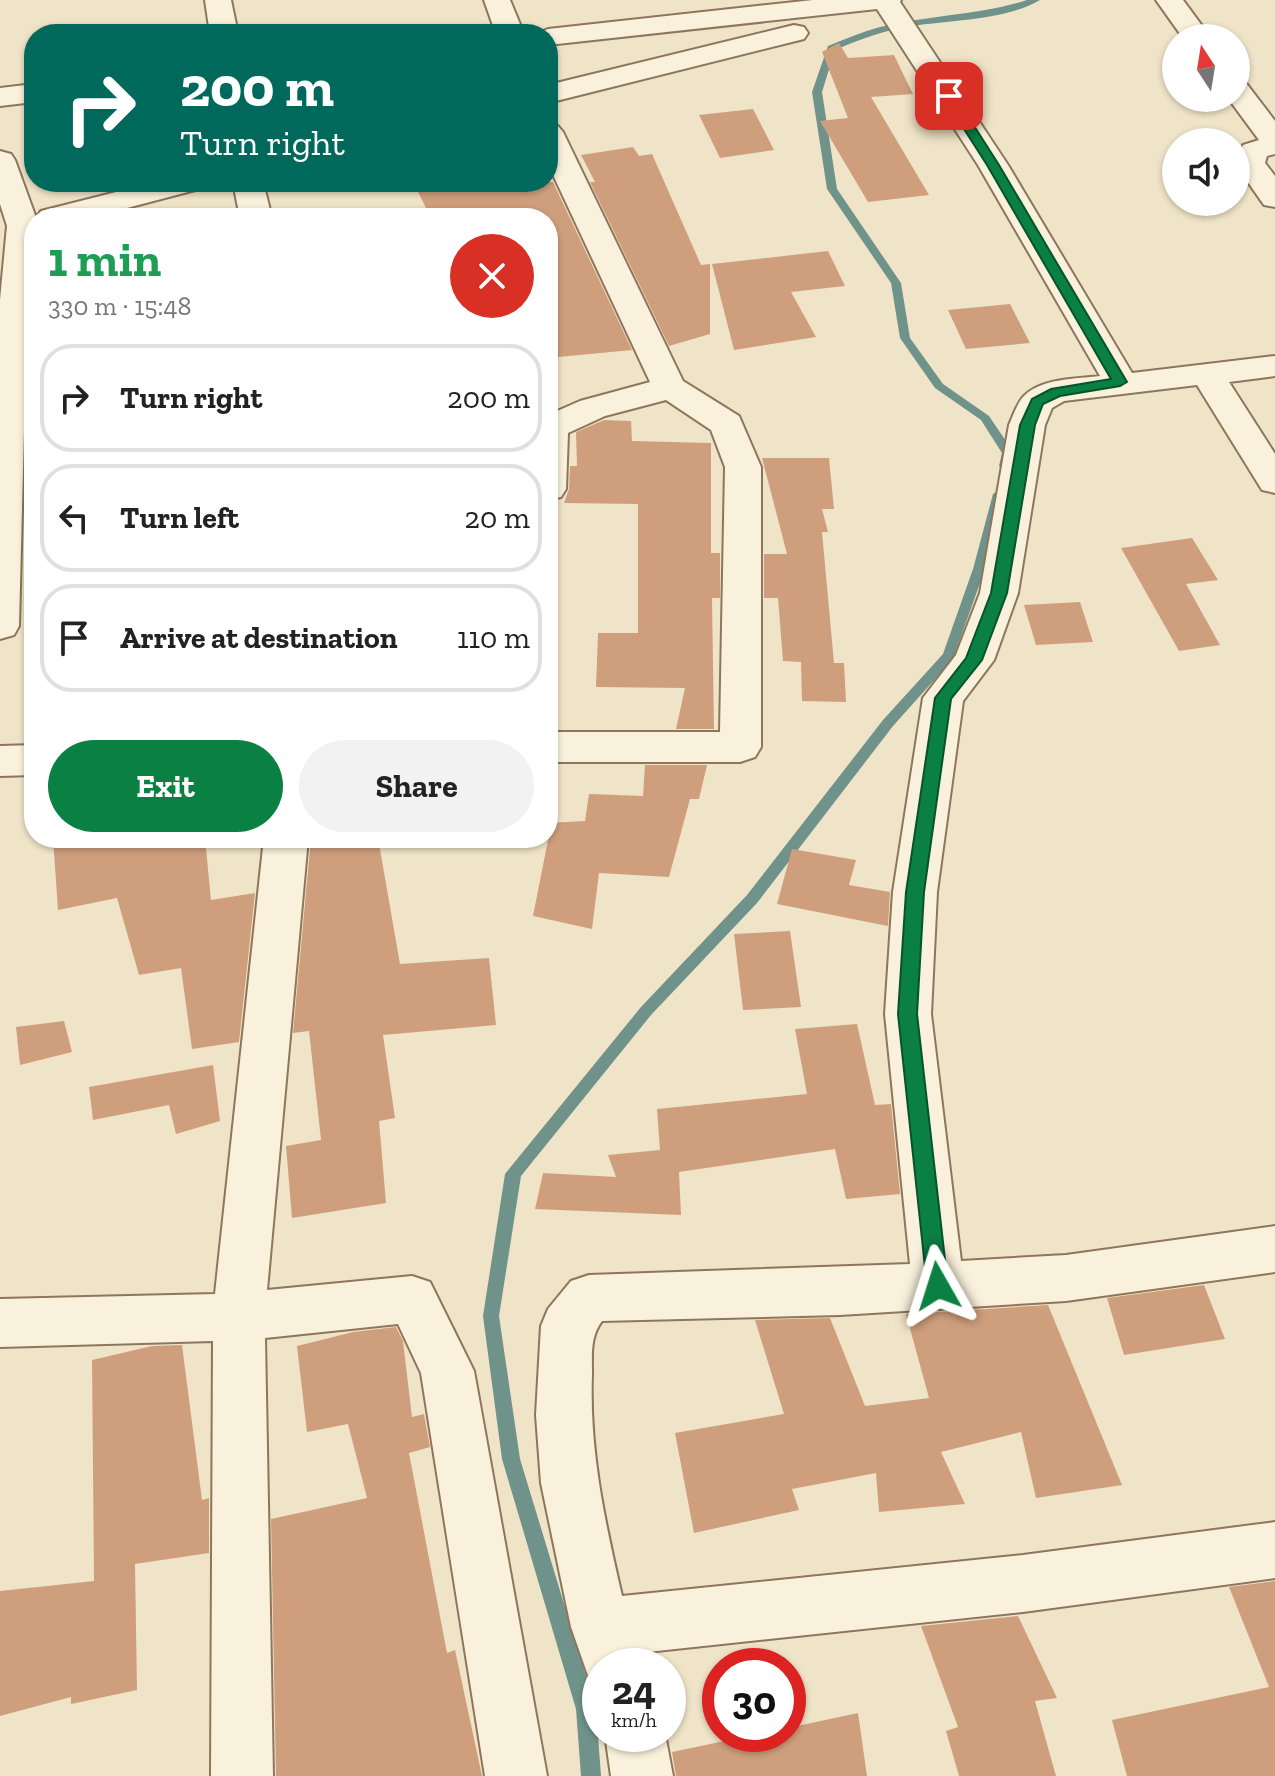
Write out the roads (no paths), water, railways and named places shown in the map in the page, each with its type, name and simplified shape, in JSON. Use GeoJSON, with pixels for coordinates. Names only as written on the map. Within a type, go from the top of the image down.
{"type":"FeatureCollection","features":[{"type":"Feature","properties":{"kind":"street"},"geometry":{"type":"LineString","coordinates":[[218,0],[222,24]]}},
{"type":"Feature","properties":{"kind":"street"},"geometry":{"type":"LineString","coordinates":[[497,0],[506,24]]}},
{"type":"Feature","properties":{"kind":"street"},"geometry":{"type":"LineString","coordinates":[[1169,0],[1187,24]]}},
{"type":"Feature","properties":{"kind":"street"},"geometry":{"type":"LineString","coordinates":[[558,92],[786,36],[856,4]]}},
{"type":"Feature","properties":{"kind":"street"},"geometry":{"type":"LineString","coordinates":[[558,35],[700,10],[856,4],[893,11],[993,165],[1120,382]]}},
{"type":"Feature","properties":{"kind":"street"},"geometry":{"type":"LineString","coordinates":[[0,97],[24,94]]}},
{"type":"Feature","properties":{"kind":"street"},"geometry":{"type":"LineString","coordinates":[[1250,108],[1275,143],[1254,151],[1250,163],[1275,198]]}},
{"type":"Feature","properties":{"kind":"street"},"geometry":{"type":"LineString","coordinates":[[558,153],[669,387],[727,424],[743,467],[740,747],[558,747]]}},
{"type":"Feature","properties":{"kind":"street"},"geometry":{"type":"LineString","coordinates":[[0,160],[24,217]]}},
{"type":"Feature","properties":{"kind":"street"},"geometry":{"type":"LineString","coordinates":[[90,208],[153,192]]}},
{"type":"Feature","properties":{"kind":"street"},"geometry":{"type":"LineString","coordinates":[[0,626],[4,393],[24,246]]}},
{"type":"Feature","properties":{"kind":"street"},"geometry":{"type":"LineString","coordinates":[[938,1286],[908,1014],[915,892],[943,698],[974,660],[999,593],[1027,425],[1037,402],[1056,392],[1275,366]]}},
{"type":"Feature","properties":{"kind":"street"},"geometry":{"type":"LineString","coordinates":[[1206,372],[1275,482]]}},
{"type":"Feature","properties":{"kind":"street"},"geometry":{"type":"LineString","coordinates":[[558,423],[669,387]]}},
{"type":"Feature","properties":{"kind":"street"},"geometry":{"type":"LineString","coordinates":[[0,761],[24,760]]}},
{"type":"Feature","properties":{"kind":"street"},"geometry":{"type":"LineString","coordinates":[[242,1776],[239,1317],[285,848]]}},
{"type":"Feature","properties":{"kind":"street"},"geometry":{"type":"LineString","coordinates":[[1275,1249],[1066,1278],[840,1292],[589,1298],[567,1326],[563,1415],[569,1483],[607,1646],[837,1605],[1084,1578],[1275,1550]]}},
{"type":"Feature","properties":{"kind":"street"},"geometry":{"type":"LineString","coordinates":[[0,1323],[239,1317],[412,1299],[447,1371],[516,1776]]}},
{"type":"Feature","properties":{"kind":"street"},"geometry":{"type":"LineString","coordinates":[[638,1752],[642,1776]]}},
{"type":"Feature","properties":{"kind":"waterway"},"geometry":{"type":"LineString","coordinates":[[1005,466],[1008,453],[985,418],[939,386],[905,338],[896,283],[832,189],[817,92],[831,48],[857,37],[883,29],[985,13],[1036,0]]}},
{"type":"Feature","properties":{"kind":"waterway"},"geometry":{"type":"LineString","coordinates":[[591,1776],[586,1709],[511,1459],[491,1316],[513,1174],[646,1011],[752,899],[888,723],[949,656],[979,569],[999,494]]}}]}
